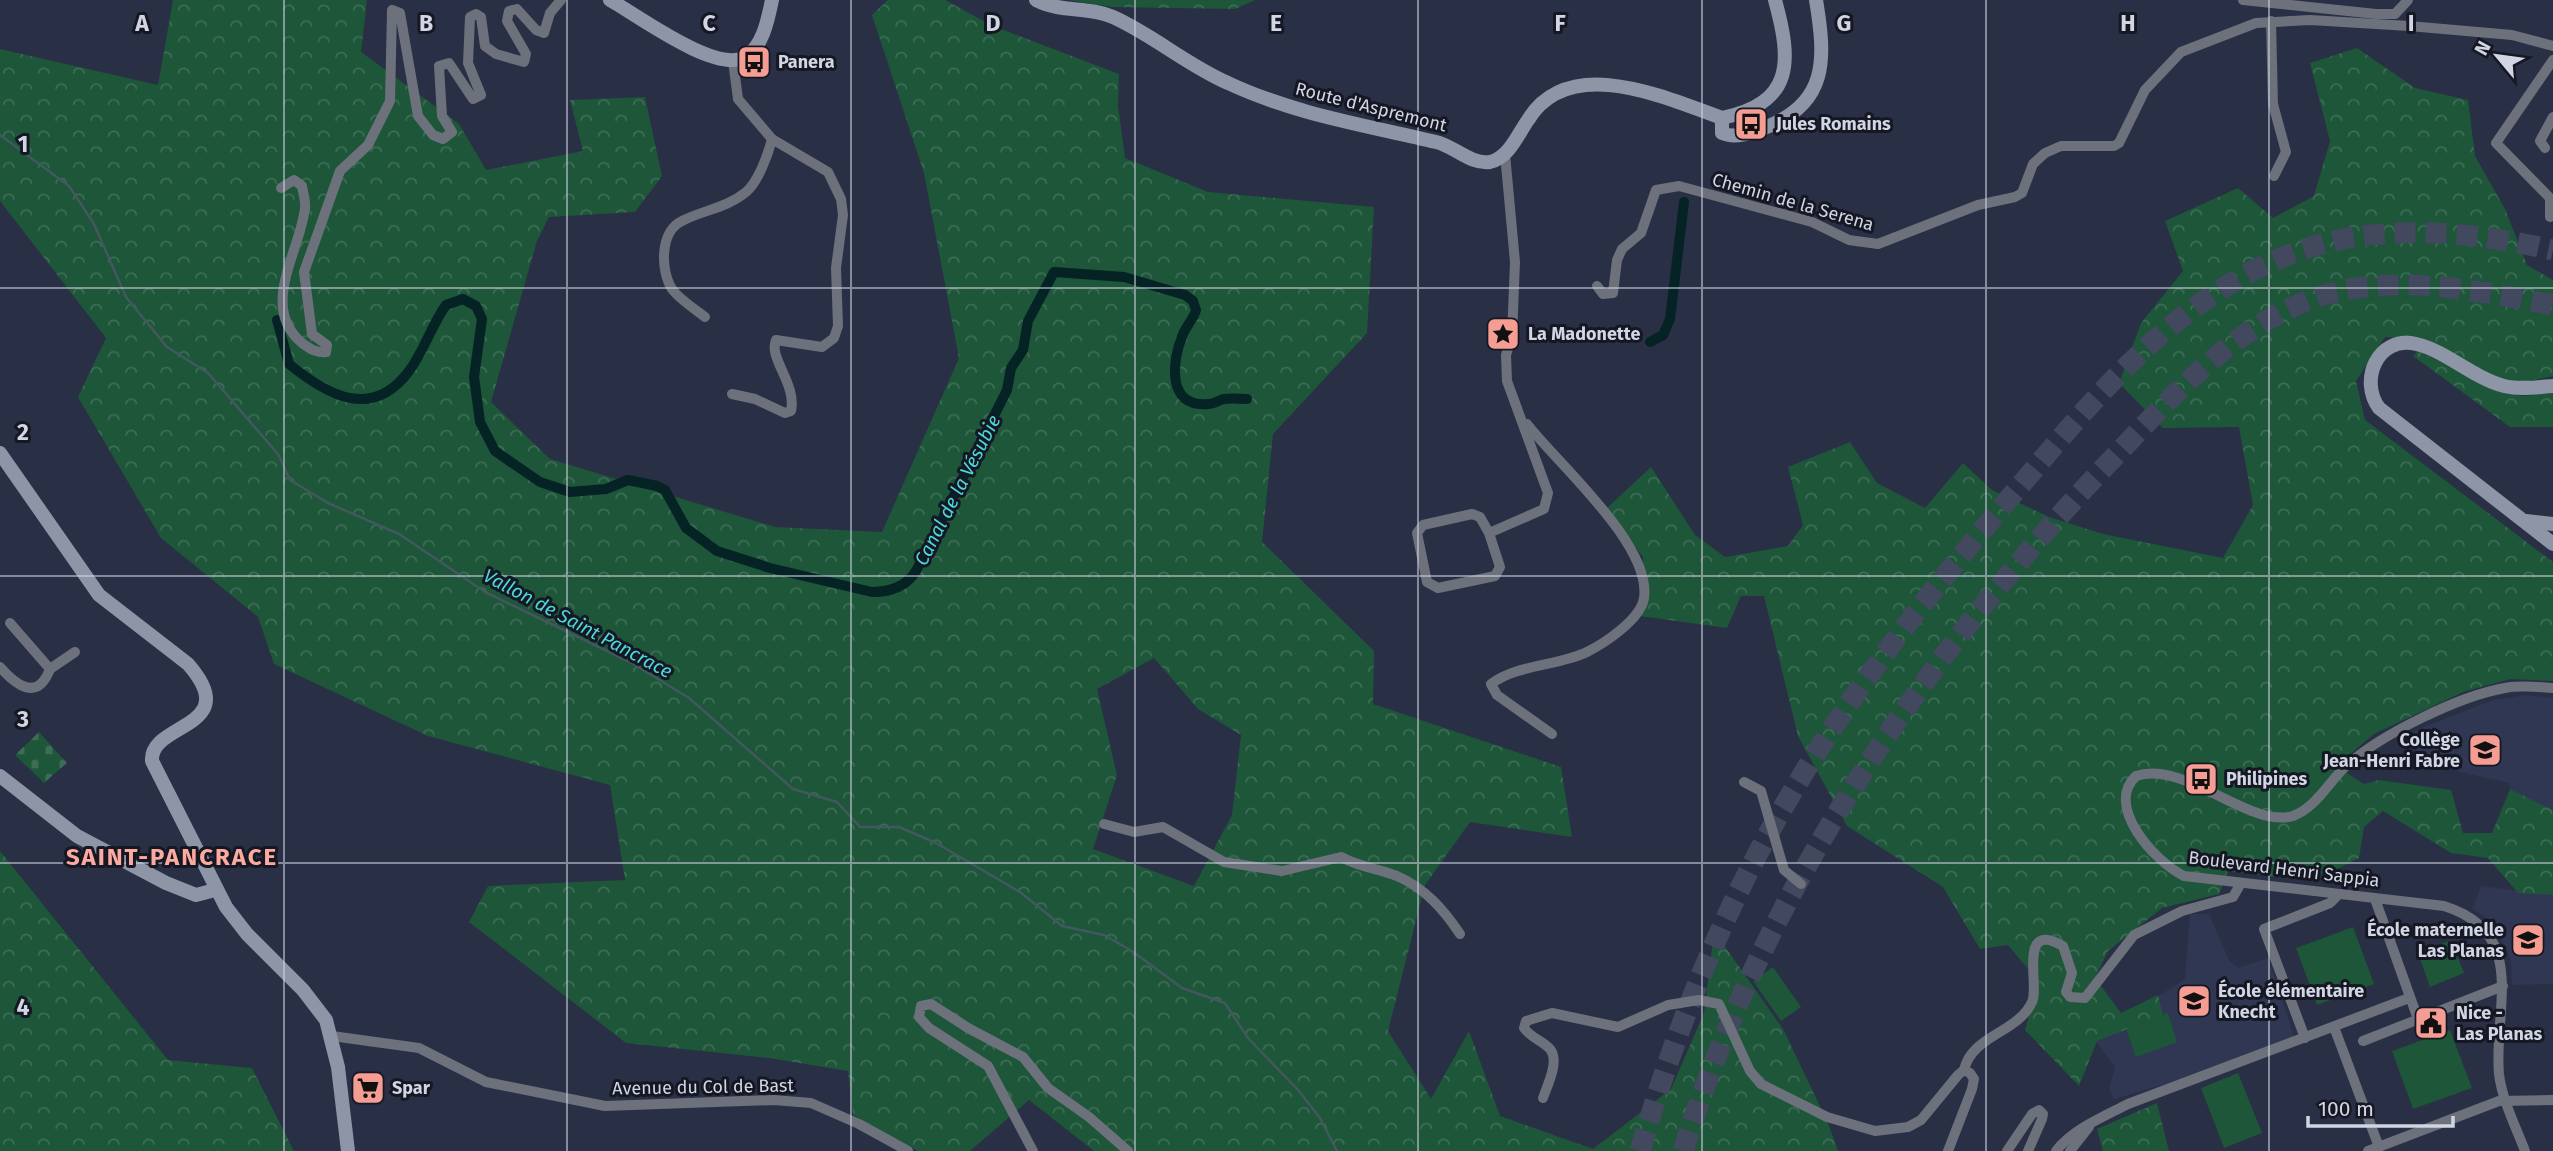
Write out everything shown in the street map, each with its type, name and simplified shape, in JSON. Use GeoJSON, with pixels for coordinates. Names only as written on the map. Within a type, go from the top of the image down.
{"type":"FeatureCollection","features":[{"type":"Feature","properties":{"kind":"street"},"geometry":{"type":"LineString","coordinates":[[281,188],[294,180],[302,186],[305,207],[282,294],[282,314],[294,337],[310,349],[326,352],[327,345],[312,334],[304,272],[340,171],[368,145],[390,102],[392,9],[400,13],[418,116],[433,135],[443,139],[452,132],[442,116],[439,66],[449,64],[473,99],[481,94],[468,63],[470,17],[476,14],[481,17],[483,40],[491,51],[524,62],[526,54],[508,26],[509,11],[517,9],[536,30],[544,33],[550,13],[561,0]]}},
{"type":"Feature","properties":{"kind":"street"},"geometry":{"type":"LineString","coordinates":[[610,0],[691,48],[722,60],[733,61],[744,58],[760,40],[772,0]]}},
{"type":"Feature","properties":{"kind":"street","name":"Route d'Aspremont"},"geometry":{"type":"LineString","coordinates":[[1036,0],[1063,10],[1111,17],[1216,78],[1290,108],[1440,142],[1481,162],[1490,162],[1505,154]]}},
{"type":"Feature","properties":{"kind":"street"},"geometry":{"type":"LineString","coordinates":[[1489,533],[1544,509],[1548,493],[1507,381],[1506,355],[1512,330],[1515,262],[1505,154],[1539,105],[1560,91],[1584,84],[1620,86],[1722,118],[1758,108],[1769,100],[1779,85],[1784,47],[1775,0]]}},
{"type":"Feature","properties":{"kind":"street"},"geometry":{"type":"LineString","coordinates":[[1722,118],[1722,133],[1736,135],[1782,121],[1804,106],[1818,84],[1821,62],[1816,0]]}},
{"type":"Feature","properties":{"kind":"street"},"geometry":{"type":"LineString","coordinates":[[2244,0],[2376,14],[2395,13],[2409,0]]}},
{"type":"Feature","properties":{"kind":"street","name":"Chemin de la Serena"},"geometry":{"type":"LineString","coordinates":[[1597,286],[1603,294],[1613,293],[1617,260],[1622,249],[1641,233],[1656,190],[1679,186],[1812,222],[1849,240],[1878,244],[1978,205],[2015,197],[2022,192],[2033,164],[2045,153],[2069,144],[2114,146],[2119,143],[2145,90],[2181,52],[2248,25],[2271,21],[2310,20],[2501,34],[2553,46]]}},
{"type":"Feature","properties":{"kind":"street"},"geometry":{"type":"LineString","coordinates":[[2271,21],[2273,104],[2286,152],[2274,176]]}},
{"type":"Feature","properties":{"kind":"street"},"geometry":{"type":"LineString","coordinates":[[2550,217],[2550,198],[2496,144],[2553,60]]}},
{"type":"Feature","properties":{"kind":"street"},"geometry":{"type":"LineString","coordinates":[[732,394],[755,398],[785,413],[791,411],[790,383],[774,353],[776,340],[822,347],[834,338],[838,326],[836,268],[843,215],[838,191],[828,172],[772,139],[738,99],[733,61]]}},
{"type":"Feature","properties":{"kind":"street"},"geometry":{"type":"LineString","coordinates":[[2545,148],[2540,141],[2553,117]]}},
{"type":"Feature","properties":{"kind":"street"},"geometry":{"type":"LineString","coordinates":[[705,317],[672,289],[667,274],[664,246],[672,227],[681,221],[733,202],[749,190],[772,139]]}},
{"type":"Feature","properties":{"kind":"street"},"geometry":{"type":"LineString","coordinates":[[2553,386],[2519,388],[2497,384],[2426,347],[2407,342],[2397,343],[2382,353],[2371,371],[2370,392],[2379,408],[2553,544]]}},
{"type":"Feature","properties":{"kind":"street"},"geometry":{"type":"LineString","coordinates":[[1521,416],[1616,525],[1638,564],[1644,587],[1644,600],[1638,610],[1603,643],[1585,653],[1521,671],[1491,684],[1497,695],[1552,734]]}},
{"type":"Feature","properties":{"kind":"street"},"geometry":{"type":"LineString","coordinates":[[0,453],[99,595],[188,664],[199,677],[204,691],[200,715],[193,723],[161,739],[151,756],[155,769],[215,890],[240,926],[315,1004],[332,1036],[348,1151]]}},
{"type":"Feature","properties":{"kind":"street"},"geometry":{"type":"LineString","coordinates":[[1472,514],[1480,517],[1489,533],[1500,567],[1495,576],[1438,588],[1427,582],[1417,533],[1423,525],[1472,514]]}},
{"type":"Feature","properties":{"kind":"street"},"geometry":{"type":"LineString","coordinates":[[2521,520],[2553,524]]}},
{"type":"Feature","properties":{"kind":"street"},"geometry":{"type":"LineString","coordinates":[[10,623],[50,669]]}},
{"type":"Feature","properties":{"kind":"street"},"geometry":{"type":"LineString","coordinates":[[0,667],[15,684],[27,688],[38,685],[50,669],[75,652]]}},
{"type":"Feature","properties":{"kind":"street","name":"Boulevard Henri Sappia"},"geometry":{"type":"LineString","coordinates":[[2525,1151],[2499,1073],[2503,986],[2501,962],[2493,941],[2466,914],[2444,906],[2184,876],[2156,858],[2127,811],[2124,794],[2131,780],[2143,774],[2156,773],[2202,788],[2264,815],[2293,816],[2313,803],[2361,754],[2413,723],[2504,688],[2553,688]]}},
{"type":"Feature","properties":{"kind":"street"},"geometry":{"type":"LineString","coordinates":[[0,776],[77,836],[183,892],[196,895],[215,890]]}},
{"type":"Feature","properties":{"kind":"street"},"geometry":{"type":"LineString","coordinates":[[1745,782],[1761,792],[1784,870],[1801,884]]}},
{"type":"Feature","properties":{"kind":"street"},"geometry":{"type":"LineString","coordinates":[[1104,824],[1134,832],[1163,827],[1224,862],[1282,871],[1341,857],[1360,867],[1397,876],[1419,890],[1440,904],[1460,934]]}},
{"type":"Feature","properties":{"kind":"street"},"geometry":{"type":"LineString","coordinates":[[1543,1098],[1554,1057],[1551,1050],[1529,1035],[1524,1028],[1527,1021],[1552,1013],[1618,1027],[1668,1005],[1699,1000],[1719,1004],[1750,1071],[1761,1084],[1827,1117],[1875,1131],[1908,1128],[1921,1120],[1964,1070],[1967,1058],[1978,1046],[2025,1012],[2032,1003],[2035,982],[2031,957],[2034,947],[2043,942],[2054,941],[2063,946],[2072,973],[2066,992],[2070,997],[2085,998],[2134,936],[2182,911],[2233,897],[2241,883]]}},
{"type":"Feature","properties":{"kind":"street"},"geometry":{"type":"LineString","coordinates":[[2305,1038],[2264,929],[2330,903],[2340,894]]}},
{"type":"Feature","properties":{"kind":"street"},"geometry":{"type":"LineString","coordinates":[[2375,899],[2418,1019]]}},
{"type":"Feature","properties":{"kind":"street"},"geometry":{"type":"LineString","coordinates":[[2363,1041],[2503,986]]}},
{"type":"Feature","properties":{"kind":"street"},"geometry":{"type":"LineString","coordinates":[[2056,1151],[2071,1133],[2128,1104],[2409,998]]}},
{"type":"Feature","properties":{"kind":"street"},"geometry":{"type":"LineString","coordinates":[[1032,1151],[988,1066],[929,1028],[919,1017],[921,1006],[931,1004],[968,1028],[1023,1057],[1048,1088],[1089,1117],[1128,1151]]}},
{"type":"Feature","properties":{"kind":"street"},"geometry":{"type":"LineString","coordinates":[[2334,1027],[2373,1149],[2506,1099],[2553,1100]]}},
{"type":"Feature","properties":{"kind":"street","name":"Avenue du Col de Bast"},"geometry":{"type":"LineString","coordinates":[[332,1036],[419,1048],[486,1082],[605,1107],[774,1100],[811,1103],[908,1151]]}},
{"type":"Feature","properties":{"kind":"street"},"geometry":{"type":"LineString","coordinates":[[1948,1151],[1974,1079],[1964,1070]]}},
{"type":"Feature","properties":{"kind":"street"},"geometry":{"type":"LineString","coordinates":[[2007,1151],[2032,1114],[2039,1110],[2043,1114],[2042,1119],[2028,1151]]}},
{"type":"Feature","properties":{"kind":"street"},"geometry":{"type":"LineString","coordinates":[[2070,1151],[2089,1126]]}},
{"type":"Feature","properties":{"kind":"shaded area","name":"Collège Jean-Henri Fabre"},"geometry":{"type":"Polygon","coordinates":[[[2526,695],[2553,698],[2553,810],[2510,789],[2509,783],[2422,763],[2411,737],[2414,731],[2493,700],[2526,695]]]}},
{"type":"Feature","properties":{"kind":"shaded area","name":"École maternelle Las Planas"},"geometry":{"type":"Polygon","coordinates":[[[2481,886],[2553,895],[2553,984],[2512,985],[2507,949],[2485,917],[2472,909],[2481,886]]]}},
{"type":"Feature","properties":{"kind":"shaded area"},"geometry":{"type":"Polygon","coordinates":[[[2190,914],[2209,914],[2229,960],[2238,968],[2268,958],[2294,1036],[2180,1080],[2114,1099],[2109,1089],[2115,1067],[2090,1034],[2137,1010],[2185,979],[2190,914]]]}},
{"type":"Feature","properties":{"kind":"green space"},"geometry":{"type":"Polygon","coordinates":[[[173,0],[367,0],[361,52],[459,124],[486,170],[583,151],[570,100],[645,97],[662,176],[635,212],[549,217],[537,241],[491,402],[550,459],[775,527],[882,532],[959,358],[924,173],[872,15],[888,0],[945,0],[993,26],[1119,74],[1118,106],[1125,158],[1208,192],[1374,207],[1367,333],[1273,434],[1262,542],[1374,651],[1373,704],[1561,767],[1572,837],[1470,822],[1425,885],[1388,1031],[1431,1099],[1469,1031],[1500,1116],[1593,1149],[1671,1089],[1704,1013],[1714,931],[1783,1029],[1828,1123],[1838,1151],[1094,1151],[1029,1100],[970,1151],[918,1151],[853,1115],[848,1071],[769,1058],[626,1043],[469,922],[488,886],[625,880],[610,785],[428,736],[274,664],[258,617],[161,538],[78,397],[106,338],[0,201],[0,49],[158,85],[173,0]],[[1154,658],[1097,689],[1117,775],[1093,849],[1194,886],[1232,815],[1241,735],[1198,709],[1154,658]]]}},
{"type":"Feature","properties":{"kind":"green space"},"geometry":{"type":"Polygon","coordinates":[[[1068,0],[1255,0],[1235,9],[1112,7],[1068,0]]]}},
{"type":"Feature","properties":{"kind":"green space"},"geometry":{"type":"Polygon","coordinates":[[[2357,48],[2415,88],[2468,100],[2475,156],[2505,209],[2527,265],[2553,280],[2553,376],[2512,385],[2420,340],[2385,337],[2356,381],[2365,420],[2553,562],[2553,681],[2510,679],[2463,692],[2374,734],[2336,766],[2364,784],[2379,780],[2451,790],[2463,833],[2492,833],[2510,789],[2553,810],[2553,895],[2518,893],[2488,858],[2451,853],[2383,811],[2364,827],[2359,858],[2329,873],[2278,877],[2228,871],[2219,894],[2162,908],[2108,951],[2095,978],[2121,1013],[2158,995],[2163,1015],[2097,1041],[2079,1086],[2025,1030],[2039,982],[2008,945],[1980,949],[1943,887],[1847,826],[1798,736],[1764,596],[1741,596],[1727,628],[1640,616],[1643,557],[1606,509],[1651,467],[1695,535],[1725,557],[1788,546],[1803,525],[1788,467],[1850,442],[1877,483],[1925,508],[1963,463],[1992,490],[2049,517],[2103,534],[2223,558],[2253,505],[2239,427],[2163,428],[2119,383],[2141,323],[2183,271],[2165,221],[2238,188],[2273,218],[2314,196],[2330,141],[2310,63],[2357,48]]]}},
{"type":"Feature","properties":{"kind":"green space"},"geometry":{"type":"Polygon","coordinates":[[[2418,351],[2505,392],[2523,396],[2553,392],[2553,427],[2510,427],[2413,356],[2418,351]]]}},
{"type":"Feature","properties":{"kind":"green space"},"geometry":{"type":"Polygon","coordinates":[[[39,732],[67,763],[44,783],[15,755],[39,732]]]}},
{"type":"Feature","properties":{"kind":"green space"},"geometry":{"type":"Polygon","coordinates":[[[0,851],[168,1060],[252,1068],[294,1151],[0,1151],[0,851]]]}},
{"type":"Feature","properties":{"kind":"green space"},"geometry":{"type":"Polygon","coordinates":[[[2353,927],[2374,984],[2317,1005],[2296,948],[2353,927]]]}},
{"type":"Feature","properties":{"kind":"green space"},"geometry":{"type":"Polygon","coordinates":[[[2451,940],[2464,973],[2430,987],[2418,953],[2451,940]]]}},
{"type":"Feature","properties":{"kind":"green space"},"geometry":{"type":"Polygon","coordinates":[[[1773,967],[1801,1007],[1781,1021],[1753,981],[1773,967]]]}},
{"type":"Feature","properties":{"kind":"green space"},"geometry":{"type":"Polygon","coordinates":[[[2168,1013],[2177,1042],[2136,1057],[2126,1029],[2168,1013]]]}},
{"type":"Feature","properties":{"kind":"green space"},"geometry":{"type":"Polygon","coordinates":[[[2450,1030],[2472,1088],[2413,1109],[2392,1051],[2450,1030]]]}},
{"type":"Feature","properties":{"kind":"green space"},"geometry":{"type":"Polygon","coordinates":[[[2238,1073],[2262,1133],[2224,1148],[2201,1088],[2238,1073]]]}},
{"type":"Feature","properties":{"kind":"green space"},"geometry":{"type":"Polygon","coordinates":[[[2157,1103],[2169,1151],[2103,1151],[2097,1129],[2157,1103]]]}},
{"type":"Feature","properties":{"kind":"waterway","name":"Vallon de Saint Pancrace"},"geometry":{"type":"LineString","coordinates":[[0,135],[69,186],[94,224],[126,297],[167,347],[208,373],[278,454],[290,480],[328,503],[399,534],[485,592],[632,663],[689,698],[793,789],[837,802],[860,827],[899,827],[936,843],[1020,892],[1062,926],[1104,935],[1132,951],[1182,988],[1225,1003],[1248,1038],[1299,1091],[1320,1118],[1337,1151]]}},
{"type":"Feature","properties":{"kind":"waterway","name":"Canal de la Vésubie"},"geometry":{"type":"LineString","coordinates":[[1650,342],[1663,335],[1670,319],[1684,202]]}},
{"type":"Feature","properties":{"kind":"waterway","name":"Canal de la Vésubie"},"geometry":{"type":"LineString","coordinates":[[277,320],[289,364],[334,393],[365,399],[380,395],[395,386],[409,371],[446,305],[463,299],[476,306],[482,319],[474,377],[480,422],[495,451],[540,482],[570,492],[606,489],[628,480],[657,486],[665,490],[686,528],[717,551],[770,568],[872,592],[897,588],[916,571],[1007,390],[1011,368],[1023,350],[1028,321],[1054,272],[1124,277],[1185,295],[1193,301],[1196,310],[1183,334],[1176,356],[1175,369],[1179,390],[1185,398],[1194,403],[1210,404],[1227,399],[1247,399]]}},
{"type":"Feature","properties":{"kind":"tunnel"},"geometry":{"type":"LineString","coordinates":[[1640,1151],[1682,1023],[1716,940],[1755,859],[1803,774],[1861,686],[1924,602],[2054,446],[2114,379],[2180,318],[2216,292],[2255,270],[2296,252],[2359,236],[2391,233],[2456,234],[2553,250]]}},
{"type":"Feature","properties":{"kind":"tunnel"},"geometry":{"type":"LineString","coordinates":[[1683,1151],[1718,1053],[1759,957],[1807,865],[1860,776],[1918,691],[1981,608],[2048,529],[2181,388],[2251,330],[2304,302],[2334,292],[2396,285],[2428,286],[2553,305]]}},
{"type":"Feature","properties":{"kind":"place","name":"Panera"},"geometry":{"type":"Point","coordinates":[754,62]}},
{"type":"Feature","properties":{"kind":"place","name":"Jules Romains"},"geometry":{"type":"Point","coordinates":[1751,124]}},
{"type":"Feature","properties":{"kind":"place","name":"La Madonette"},"geometry":{"type":"Point","coordinates":[1503,334]}},
{"type":"Feature","properties":{"kind":"place","name":"Collège Jean-Henri Fabre"},"geometry":{"type":"Point","coordinates":[2485,750]}},
{"type":"Feature","properties":{"kind":"place","name":"Philipines"},"geometry":{"type":"Point","coordinates":[2201,779]}},
{"type":"Feature","properties":{"kind":"place","name":"École maternelle Las Planas"},"geometry":{"type":"Point","coordinates":[2528,940]}},
{"type":"Feature","properties":{"kind":"place","name":"École élémentaire Knecht"},"geometry":{"type":"Point","coordinates":[2194,1001]}},
{"type":"Feature","properties":{"kind":"place","name":"Nice - Las Planas"},"geometry":{"type":"Point","coordinates":[2431,1023]}},
{"type":"Feature","properties":{"kind":"place","name":"Spar"},"geometry":{"type":"Point","coordinates":[368,1088]}},
{"type":"Feature","properties":{"kind":"district","name":"SAINT-PANCRACE"},"geometry":{"type":"Point","coordinates":[172,857]}}]}
